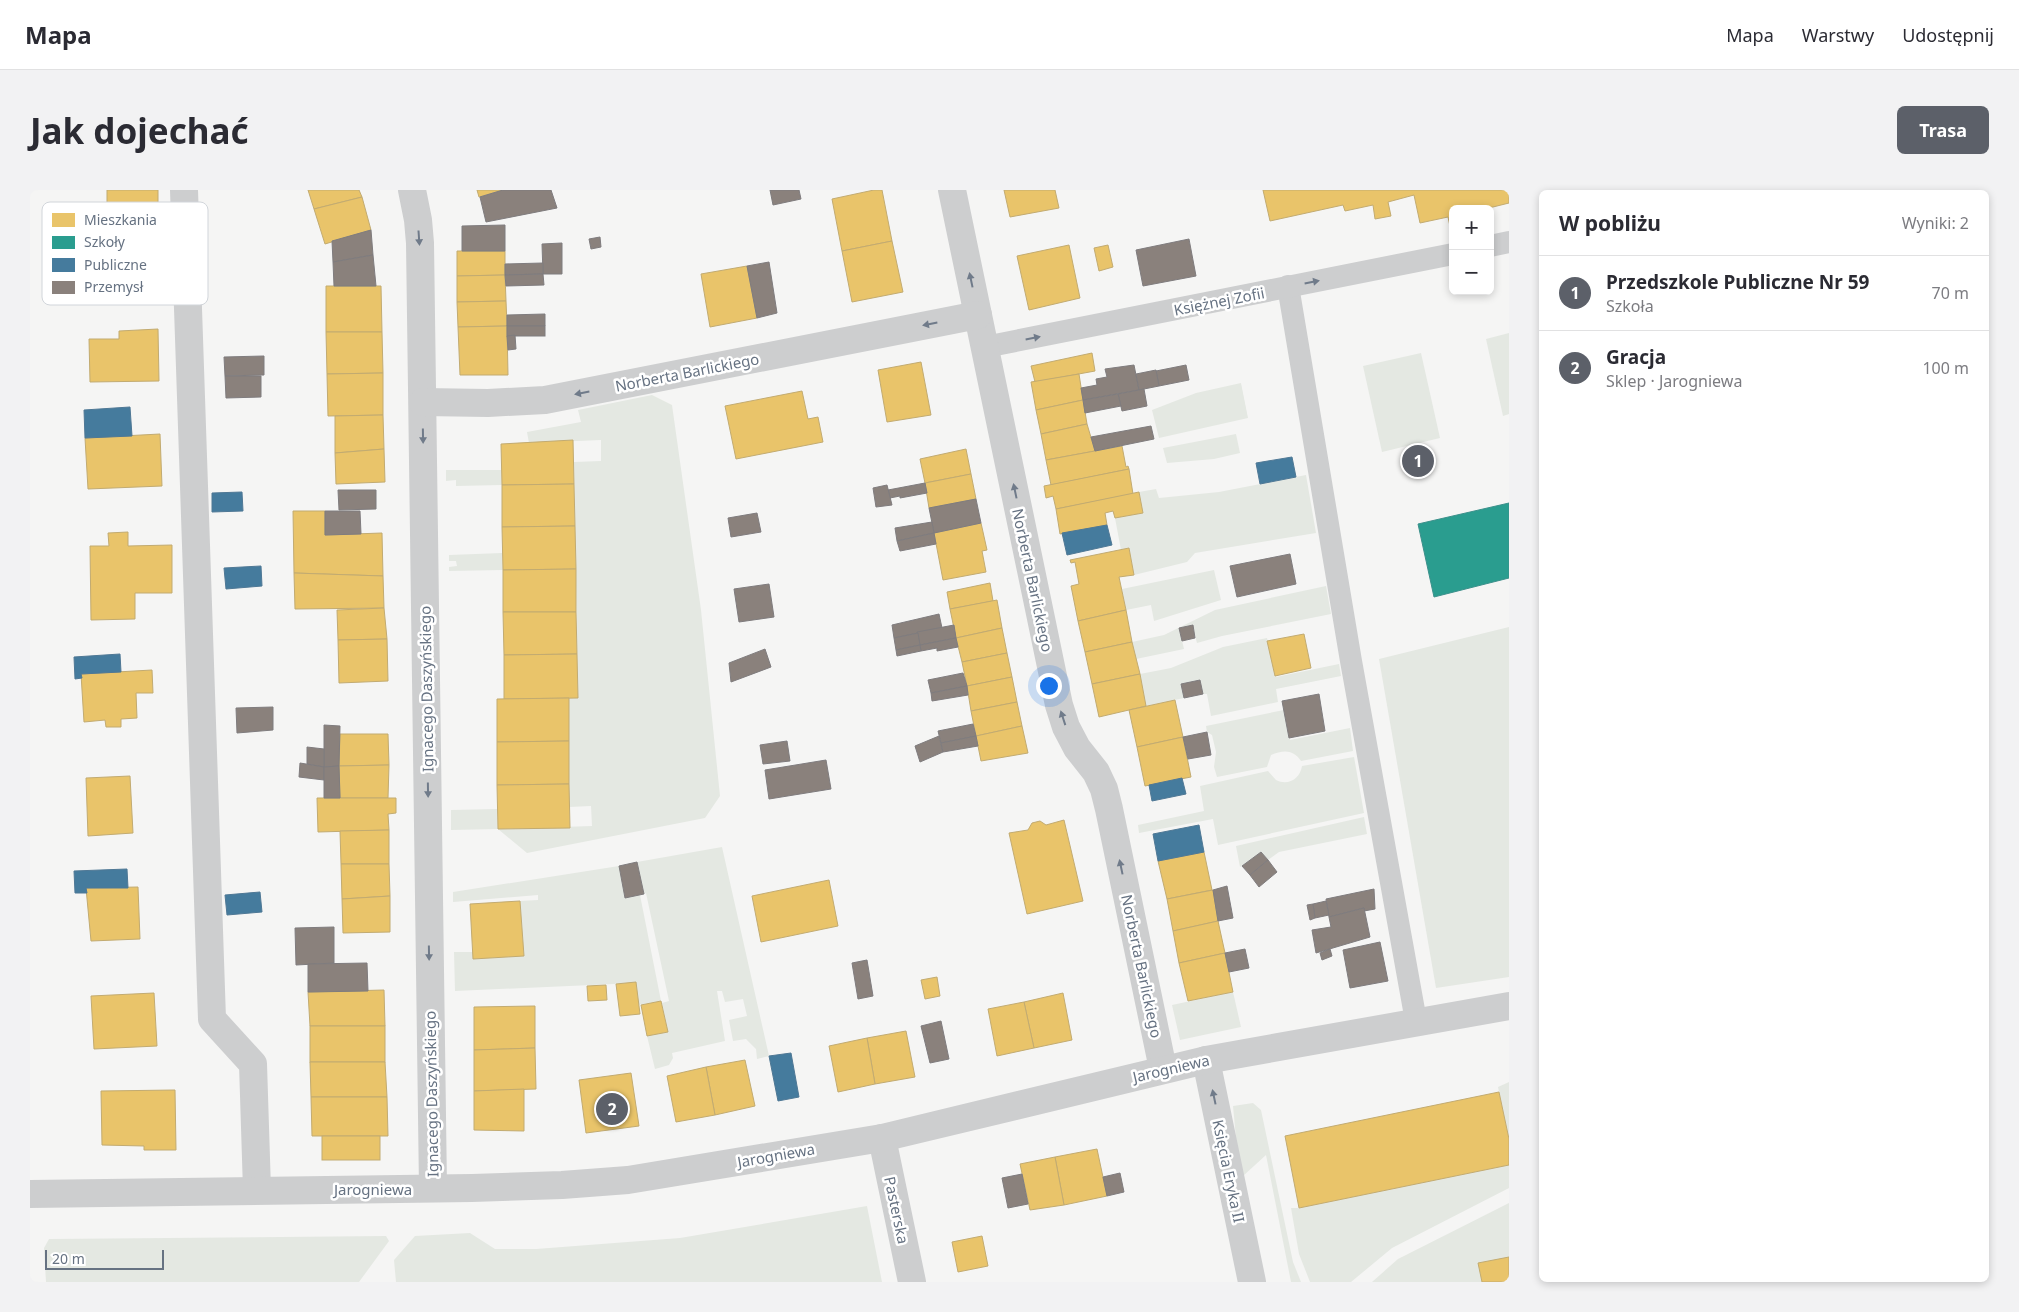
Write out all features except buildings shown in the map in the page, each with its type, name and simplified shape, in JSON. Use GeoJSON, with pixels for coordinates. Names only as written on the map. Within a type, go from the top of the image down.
{"type":"FeatureCollection","features":[{"type":"Feature","properties":{"kind":"street","name":"Ignacego Daszyńskiego"},"geometry":{"type":"LineString","coordinates":[[412,190],[420,243],[433,1188]]}},
{"type":"Feature","properties":{"kind":"street","name":"Norberta Barlickiego"},"geometry":{"type":"LineString","coordinates":[[952,190],[1059,705],[1066,727],[1077,748],[1096,772],[1104,789],[1163,1069]]}},
{"type":"Feature","properties":{"kind":"street"},"geometry":{"type":"LineString","coordinates":[[188,305],[212,1019],[253,1064],[257,1190]]}},
{"type":"Feature","properties":{"kind":"street","name":"Norberta Barlickiego"},"geometry":{"type":"LineString","coordinates":[[423,402],[488,403],[545,400],[978,315]]}},
{"type":"Feature","properties":{"kind":"street","name":"Jarogniewa"},"geometry":{"type":"LineString","coordinates":[[30,1194],[562,1185],[628,1180],[882,1138],[1163,1069],[1509,1006]]}},
{"type":"Feature","properties":{"kind":"street","name":"Księcia Eryka II"},"geometry":{"type":"LineString","coordinates":[[1206,1060],[1252,1282]]}},
{"type":"Feature","properties":{"kind":"street","name":"Pasterska"},"geometry":{"type":"LineString","coordinates":[[882,1138],[912,1282]]}},
{"type":"Feature","properties":{"kind":"lane"},"geometry":{"type":"LineString","coordinates":[[1494,245],[1509,242]]}},
{"type":"Feature","properties":{"kind":"lane","name":"Księżnej Zofii"},"geometry":{"type":"LineString","coordinates":[[985,347],[1449,255]]}},
{"type":"Feature","properties":{"kind":"lane"},"geometry":{"type":"LineString","coordinates":[[1288,286],[1351,661],[1416,1022]]}},
{"type":"Feature","properties":{"kind":"shaded area"},"geometry":{"type":"Polygon","coordinates":[[[1509,333],[1509,414],[1503,416],[1486,339],[1509,333]]]}},
{"type":"Feature","properties":{"kind":"shaded area"},"geometry":{"type":"Polygon","coordinates":[[[1421,353],[1440,438],[1382,452],[1363,366],[1421,353]]]}},
{"type":"Feature","properties":{"kind":"shaded area"},"geometry":{"type":"Polygon","coordinates":[[[1241,383],[1248,418],[1159,438],[1152,410],[1196,393],[1241,383]]]}},
{"type":"Feature","properties":{"kind":"shaded area"},"geometry":{"type":"Polygon","coordinates":[[[652,395],[672,405],[701,610],[720,796],[705,818],[527,853],[498,829],[592,826],[591,806],[569,807],[569,698],[578,698],[574,462],[601,461],[601,440],[529,443],[527,432],[581,422],[578,410],[652,395]]]}},
{"type":"Feature","properties":{"kind":"shaded area"},"geometry":{"type":"Polygon","coordinates":[[[1236,434],[1240,453],[1214,459],[1167,463],[1163,448],[1236,434]]]}},
{"type":"Feature","properties":{"kind":"shaded area"},"geometry":{"type":"Polygon","coordinates":[[[446,470],[501,470],[502,485],[456,486],[456,480],[446,481],[446,470]]]}},
{"type":"Feature","properties":{"kind":"shaded area"},"geometry":{"type":"Polygon","coordinates":[[[1306,475],[1316,533],[1195,553],[1187,562],[1134,575],[1129,548],[1121,550],[1115,518],[1143,513],[1139,492],[1156,489],[1159,498],[1219,492],[1306,475]]]}},
{"type":"Feature","properties":{"kind":"shaded area"},"geometry":{"type":"Polygon","coordinates":[[[502,553],[503,570],[449,571],[449,567],[457,566],[456,561],[449,561],[449,555],[502,553]]]}},
{"type":"Feature","properties":{"kind":"shaded area"},"geometry":{"type":"Polygon","coordinates":[[[1214,570],[1221,600],[1154,621],[1151,605],[1126,610],[1122,589],[1214,570]]]}},
{"type":"Feature","properties":{"kind":"shaded area"},"geometry":{"type":"Polygon","coordinates":[[[1326,586],[1331,614],[1222,636],[1197,643],[1192,625],[1179,628],[1184,649],[1136,659],[1132,642],[1164,635],[1215,610],[1326,586]]]}},
{"type":"Feature","properties":{"kind":"shaded area"},"geometry":{"type":"Polygon","coordinates":[[[1509,627],[1509,977],[1436,988],[1379,659],[1509,627]]]}},
{"type":"Feature","properties":{"kind":"shaded area"},"geometry":{"type":"Polygon","coordinates":[[[1267,638],[1276,677],[1339,664],[1341,676],[1276,689],[1278,702],[1211,716],[1207,694],[1203,694],[1200,680],[1184,698],[1146,706],[1140,674],[1171,668],[1223,647],[1267,638]]]}},
{"type":"Feature","properties":{"kind":"shaded area"},"geometry":{"type":"Polygon","coordinates":[[[1284,710],[1290,740],[1350,728],[1353,751],[1301,761],[1295,754],[1280,752],[1271,755],[1267,767],[1217,777],[1214,767],[1216,752],[1212,735],[1207,732],[1206,726],[1284,710]]]}},
{"type":"Feature","properties":{"kind":"shaded area"},"geometry":{"type":"Polygon","coordinates":[[[1354,757],[1364,813],[1218,845],[1213,819],[1139,833],[1138,825],[1204,811],[1200,786],[1268,771],[1276,780],[1289,782],[1299,775],[1302,766],[1354,757]]]}},
{"type":"Feature","properties":{"kind":"shaded area"},"geometry":{"type":"Polygon","coordinates":[[[497,809],[498,829],[451,830],[451,810],[497,809]]]}},
{"type":"Feature","properties":{"kind":"shaded area"},"geometry":{"type":"Polygon","coordinates":[[[1364,817],[1367,834],[1279,852],[1268,860],[1261,852],[1240,867],[1236,846],[1364,817]]]}},
{"type":"Feature","properties":{"kind":"shaded area"},"geometry":{"type":"Polygon","coordinates":[[[722,847],[769,1056],[757,1059],[756,1049],[746,1039],[733,1041],[729,1020],[747,1016],[743,999],[725,1002],[722,991],[717,991],[725,1041],[672,1053],[673,1058],[669,1065],[655,1069],[647,1036],[668,1032],[662,1003],[669,1001],[646,893],[644,894],[637,862],[722,847]]]}},
{"type":"Feature","properties":{"kind":"shaded area"},"geometry":{"type":"Polygon","coordinates":[[[619,866],[625,897],[640,895],[661,1001],[638,1005],[636,983],[455,991],[454,952],[473,952],[473,959],[524,956],[520,901],[538,900],[538,895],[453,902],[453,892],[619,866]]]}},
{"type":"Feature","properties":{"kind":"shaded area"},"geometry":{"type":"Polygon","coordinates":[[[1233,992],[1241,1027],[1180,1040],[1172,1005],[1233,992]]]}},
{"type":"Feature","properties":{"kind":"shaded area"},"geometry":{"type":"Polygon","coordinates":[[[1509,1082],[1509,1139],[1498,1087],[1509,1082]]]}},
{"type":"Feature","properties":{"kind":"shaded area"},"geometry":{"type":"Polygon","coordinates":[[[1253,1103],[1261,1110],[1293,1262],[1301,1282],[1291,1282],[1266,1155],[1243,1176],[1236,1138],[1233,1106],[1253,1103]]]}},
{"type":"Feature","properties":{"kind":"shaded area"},"geometry":{"type":"Polygon","coordinates":[[[1509,1165],[1509,1188],[1392,1248],[1351,1282],[1310,1282],[1299,1254],[1291,1208],[1299,1208],[1509,1165]]]}},
{"type":"Feature","properties":{"kind":"shaded area"},"geometry":{"type":"Polygon","coordinates":[[[1509,1203],[1509,1257],[1482,1282],[1372,1282],[1398,1259],[1509,1203]]]}},
{"type":"Feature","properties":{"kind":"shaded area"},"geometry":{"type":"Polygon","coordinates":[[[867,1206],[882,1282],[396,1282],[394,1260],[415,1236],[470,1233],[495,1249],[536,1249],[680,1238],[867,1206]]]}},
{"type":"Feature","properties":{"kind":"shaded area"},"geometry":{"type":"Polygon","coordinates":[[[386,1236],[389,1241],[359,1282],[46,1282],[44,1248],[49,1239],[386,1236]]]}},
{"type":"Feature","properties":{"kind":"place","name":"Przedszkole Publiczne Nr 59"},"geometry":{"type":"Point","coordinates":[1418,461]}},
{"type":"Feature","properties":{"kind":"place","name":"Gracja"},"geometry":{"type":"Point","coordinates":[612,1109]}}]}
